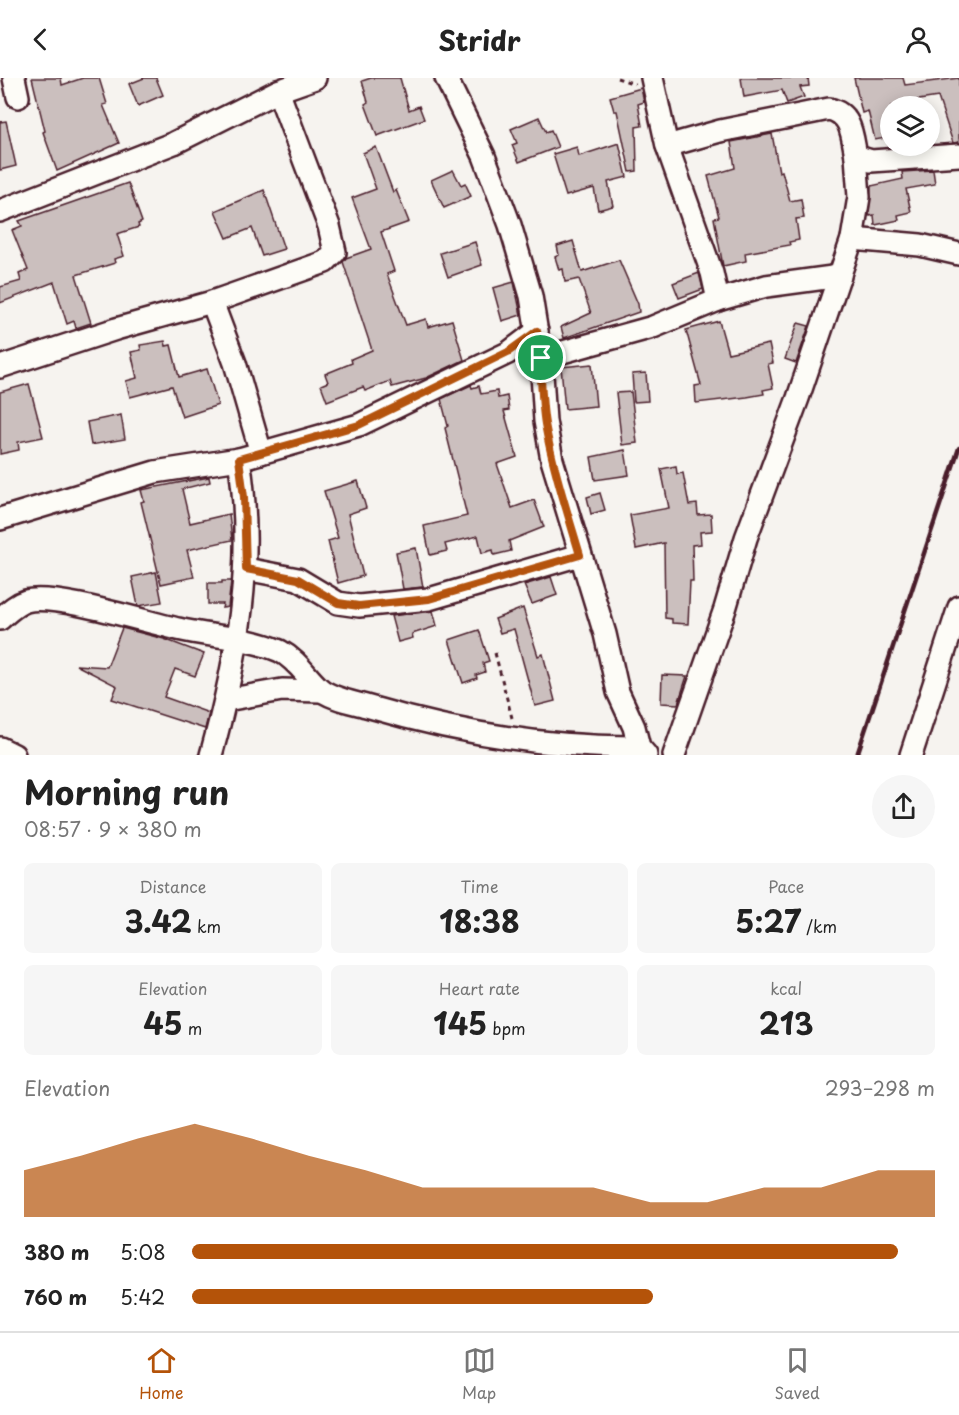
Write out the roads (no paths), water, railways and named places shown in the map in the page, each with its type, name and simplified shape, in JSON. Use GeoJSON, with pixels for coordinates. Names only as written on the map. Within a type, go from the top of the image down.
{"type":"FeatureCollection","features":[{"type":"Feature","properties":{"kind":"street"},"geometry":{"type":"LineString","coordinates":[[0,211],[174,143],[278,91],[315,78]]}},
{"type":"Feature","properties":{"kind":"street"},"geometry":{"type":"LineString","coordinates":[[226,700],[282,690],[321,691],[364,706],[446,727],[586,747],[642,751],[634,726],[618,692],[605,634],[552,459],[545,421],[541,358],[531,296],[510,225],[484,156],[446,78]]}},
{"type":"Feature","properties":{"kind":"street"},"geometry":{"type":"LineString","coordinates":[[652,78],[667,146],[712,273],[718,300]]}},
{"type":"Feature","properties":{"kind":"street"},"geometry":{"type":"LineString","coordinates":[[0,367],[116,329],[212,302],[325,262],[335,252],[329,226],[278,91]]}},
{"type":"Feature","properties":{"kind":"street"},"geometry":{"type":"LineString","coordinates":[[667,146],[720,131],[829,109],[840,111],[848,120],[856,156],[859,197],[852,239],[840,276],[746,538],[725,609],[674,755]]}},
{"type":"Feature","properties":{"kind":"street"},"geometry":{"type":"LineString","coordinates":[[856,156],[871,161],[959,155]]}},
{"type":"Feature","properties":{"kind":"street"},"geometry":{"type":"LineString","coordinates":[[852,239],[920,245],[959,254]]}},
{"type":"Feature","properties":{"kind":"street"},"geometry":{"type":"LineString","coordinates":[[541,358],[654,327],[718,300],[766,286],[840,276]]}},
{"type":"Feature","properties":{"kind":"street"},"geometry":{"type":"LineString","coordinates":[[212,302],[235,363],[261,453]]}},
{"type":"Feature","properties":{"kind":"street"},"geometry":{"type":"LineString","coordinates":[[0,519],[155,472],[239,459],[359,425],[508,352],[537,331]]}},
{"type":"Feature","properties":{"kind":"street"},"geometry":{"type":"LineString","coordinates":[[211,755],[226,700],[238,640],[246,569],[244,497],[239,459]]}},
{"type":"Feature","properties":{"kind":"street"},"geometry":{"type":"LineString","coordinates":[[246,569],[298,579],[338,603],[359,606],[429,599],[580,555]]}},
{"type":"Feature","properties":{"kind":"street"},"geometry":{"type":"LineString","coordinates":[[0,619],[27,600],[53,601],[259,643],[282,652],[299,666],[321,691]]}},
{"type":"Feature","properties":{"kind":"street"},"geometry":{"type":"LineString","coordinates":[[911,755],[959,607]]}},
{"type":"Feature","properties":{"kind":"street"},"geometry":{"type":"LineString","coordinates":[[0,748],[14,755]]}},
{"type":"Feature","properties":{"kind":"railway"},"geometry":{"type":"LineString","coordinates":[[857,755],[959,448]]}}]}
